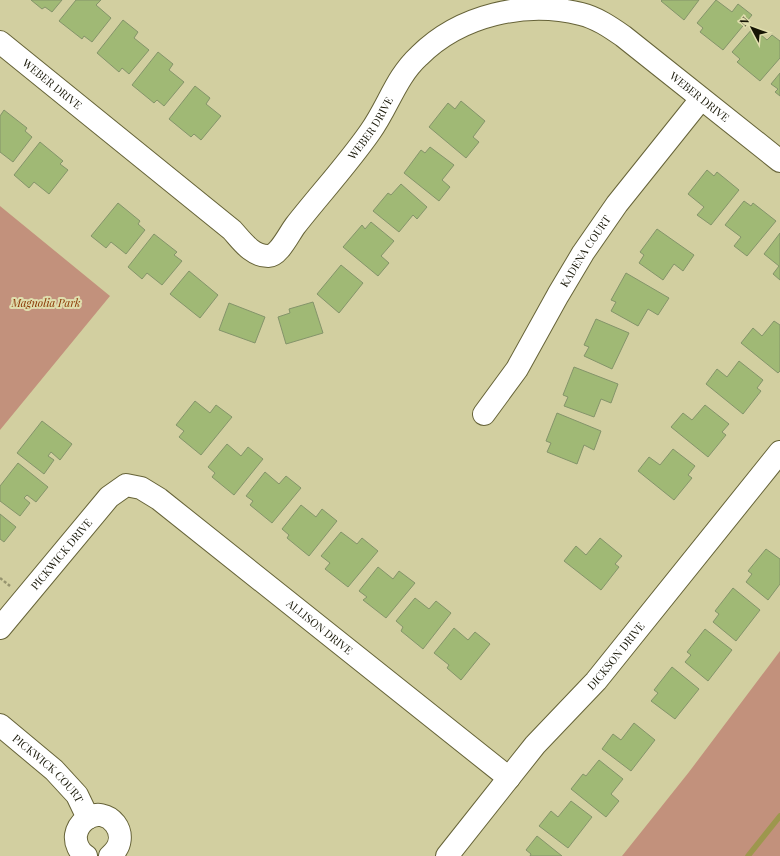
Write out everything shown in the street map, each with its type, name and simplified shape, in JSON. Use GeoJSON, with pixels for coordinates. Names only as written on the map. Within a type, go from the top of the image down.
{"type":"FeatureCollection","features":[{"type":"Feature","properties":{"kind":"street","name":"WEBER DRIVE"},"geometry":{"type":"LineString","coordinates":[[0,42],[232,230],[255,254],[268,257],[276,254],[300,220],[367,137],[396,85],[418,56],[461,25],[497,12],[537,8],[557,9],[581,14],[606,24],[780,161]]}},
{"type":"Feature","properties":{"kind":"street","name":"KADENA COURT"},"geometry":{"type":"LineString","coordinates":[[484,414],[517,370],[583,253],[617,204],[701,99]]}},
{"type":"Feature","properties":{"kind":"street","name":"DICKSON DRIVE"},"geometry":{"type":"LineString","coordinates":[[447,856],[535,746],[596,681],[780,452]]}},
{"type":"Feature","properties":{"kind":"street","name":"ALLISON DRIVE"},"geometry":{"type":"LineString","coordinates":[[126,485],[141,488],[159,499],[509,778]]}},
{"type":"Feature","properties":{"kind":"street","name":"PICKWICK DRIVE"},"geometry":{"type":"LineString","coordinates":[[0,628],[109,497],[126,485]]}},
{"type":"Feature","properties":{"kind":"street","name":"PICKWICK COURT"},"geometry":{"type":"LineString","coordinates":[[0,725],[54,770],[77,795],[88,818]]}},
{"type":"Feature","properties":{"kind":"street"},"geometry":{"type":"LineString","coordinates":[[86,856],[78,848],[76,839],[77,831],[81,823],[96,815],[105,816],[113,821],[118,827],[120,844],[115,852],[110,856]]}},
{"type":"Feature","properties":{"kind":"green space","name":"Magnolia Park"},"geometry":{"type":"Polygon","coordinates":[[[0,206],[110,296],[0,430],[0,206]]]}},
{"type":"Feature","properties":{"kind":"green space"},"geometry":{"type":"Polygon","coordinates":[[[780,651],[780,856],[622,856],[689,772],[780,651]]]}},
{"type":"Feature","properties":{"kind":"building"},"geometry":{"type":"Polygon","coordinates":[[[31,0],[62,0],[52,12],[45,7],[42,9],[31,0]]]}},
{"type":"Feature","properties":{"kind":"building"},"geometry":{"type":"Polygon","coordinates":[[[76,0],[101,0],[96,5],[111,18],[92,42],[84,36],[82,39],[59,21],[76,0]]]}},
{"type":"Feature","properties":{"kind":"building"},"geometry":{"type":"Polygon","coordinates":[[[699,0],[684,20],[661,1],[699,0]]]}},
{"type":"Feature","properties":{"kind":"building"},"geometry":{"type":"Polygon","coordinates":[[[716,0],[732,12],[738,4],[752,15],[723,50],[700,32],[703,28],[697,23],[716,0]]]}},
{"type":"Feature","properties":{"kind":"building"},"geometry":{"type":"Polygon","coordinates":[[[123,20],[138,32],[134,38],[149,50],[129,74],[122,68],[119,72],[97,53],[123,20]]]}},
{"type":"Feature","properties":{"kind":"building"},"geometry":{"type":"Polygon","coordinates":[[[753,28],[767,40],[772,35],[780,41],[780,58],[760,81],[737,62],[740,59],[732,52],[753,28]]]}},
{"type":"Feature","properties":{"kind":"building"},"geometry":{"type":"Polygon","coordinates":[[[158,52],[173,64],[169,70],[184,82],[164,106],[157,100],[154,103],[132,85],[158,52]]]}},
{"type":"Feature","properties":{"kind":"building"},"geometry":{"type":"Polygon","coordinates":[[[780,73],[780,96],[775,92],[778,89],[771,84],[780,73]]]}},
{"type":"Feature","properties":{"kind":"building"},"geometry":{"type":"Polygon","coordinates":[[[195,86],[210,98],[206,104],[221,116],[201,140],[194,134],[191,137],[169,119],[195,86]]]}},
{"type":"Feature","properties":{"kind":"building"},"geometry":{"type":"Polygon","coordinates":[[[461,101],[485,121],[473,137],[479,142],[466,158],[429,127],[448,103],[455,109],[461,101]]]}},
{"type":"Feature","properties":{"kind":"building"},"geometry":{"type":"Polygon","coordinates":[[[4,110],[27,128],[25,131],[32,137],[13,162],[0,152],[0,116],[4,110]]]}},
{"type":"Feature","properties":{"kind":"building"},"geometry":{"type":"Polygon","coordinates":[[[40,142],[63,161],[60,164],[68,170],[49,194],[34,182],[29,188],[14,175],[40,142]]]}},
{"type":"Feature","properties":{"kind":"building"},"geometry":{"type":"Polygon","coordinates":[[[430,147],[454,165],[442,180],[450,187],[439,201],[404,173],[421,150],[425,153],[430,147]]]}},
{"type":"Feature","properties":{"kind":"building"},"geometry":{"type":"Polygon","coordinates":[[[707,170],[714,176],[717,172],[739,190],[711,225],[697,215],[704,207],[688,194],[707,170]]]}},
{"type":"Feature","properties":{"kind":"building"},"geometry":{"type":"Polygon","coordinates":[[[401,184],[427,207],[417,219],[413,215],[399,232],[373,211],[388,193],[391,195],[401,184]]]}},
{"type":"Feature","properties":{"kind":"building"},"geometry":{"type":"Polygon","coordinates":[[[744,201],[751,206],[753,203],[776,221],[747,256],[734,246],[741,237],[725,225],[744,201]]]}},
{"type":"Feature","properties":{"kind":"building"},"geometry":{"type":"Polygon","coordinates":[[[118,203],[140,221],[138,224],[145,230],[126,254],[111,242],[106,248],[91,236],[118,203]]]}},
{"type":"Feature","properties":{"kind":"building"},"geometry":{"type":"Polygon","coordinates":[[[371,222],[394,241],[381,256],[389,263],[378,276],[343,247],[362,225],[365,229],[371,222]]]}},
{"type":"Feature","properties":{"kind":"building"},"geometry":{"type":"Polygon","coordinates":[[[657,229],[694,255],[683,271],[674,264],[663,280],[639,263],[644,255],[640,252],[657,229]]]}},
{"type":"Feature","properties":{"kind":"building"},"geometry":{"type":"Polygon","coordinates":[[[780,233],[780,280],[773,274],[779,266],[764,254],[780,233]]]}},
{"type":"Feature","properties":{"kind":"building"},"geometry":{"type":"Polygon","coordinates":[[[154,234],[177,252],[174,255],[182,261],[162,285],[147,273],[142,279],[128,267],[154,234]]]}},
{"type":"Feature","properties":{"kind":"building"},"geometry":{"type":"Polygon","coordinates":[[[341,265],[363,283],[339,313],[317,294],[341,265]]]}},
{"type":"Feature","properties":{"kind":"building"},"geometry":{"type":"Polygon","coordinates":[[[189,271],[218,295],[200,318],[170,294],[189,271]]]}},
{"type":"Feature","properties":{"kind":"building"},"geometry":{"type":"Polygon","coordinates":[[[626,273],[669,298],[658,315],[648,309],[638,326],[611,311],[616,302],[611,300],[626,273]]]}},
{"type":"Feature","properties":{"kind":"building"},"geometry":{"type":"Polygon","coordinates":[[[313,302],[323,333],[286,344],[278,317],[290,313],[289,309],[313,302]]]}},
{"type":"Feature","properties":{"kind":"building"},"geometry":{"type":"Polygon","coordinates":[[[229,303],[265,317],[255,343],[219,330],[229,303]]]}},
{"type":"Feature","properties":{"kind":"building"},"geometry":{"type":"Polygon","coordinates":[[[596,319],[629,333],[612,369],[584,356],[589,347],[584,345],[596,319]]]}},
{"type":"Feature","properties":{"kind":"building"},"geometry":{"type":"Polygon","coordinates":[[[774,321],[780,325],[780,371],[778,373],[741,343],[753,328],[762,336],[774,321]]]}},
{"type":"Feature","properties":{"kind":"building"},"geometry":{"type":"Polygon","coordinates":[[[739,361],[763,380],[757,388],[761,391],[743,414],[706,384],[717,369],[727,377],[739,361]]]}},
{"type":"Feature","properties":{"kind":"building"},"geometry":{"type":"Polygon","coordinates":[[[574,367],[618,384],[611,403],[601,399],[594,417],[564,406],[568,397],[563,395],[574,367]]]}},
{"type":"Feature","properties":{"kind":"building"},"geometry":{"type":"Polygon","coordinates":[[[195,401],[210,413],[216,405],[232,417],[201,455],[179,437],[184,431],[176,425],[195,401]]]}},
{"type":"Feature","properties":{"kind":"building"},"geometry":{"type":"Polygon","coordinates":[[[705,405],[729,424],[722,432],[726,435],[708,457],[671,427],[683,413],[692,420],[705,405]]]}},
{"type":"Feature","properties":{"kind":"building"},"geometry":{"type":"Polygon","coordinates":[[[557,413],[601,431],[594,450],[584,445],[577,464],[547,452],[551,443],[546,441],[557,413]]]}},
{"type":"Feature","properties":{"kind":"building"},"geometry":{"type":"Polygon","coordinates":[[[42,421],[72,444],[60,460],[51,452],[48,456],[54,460],[44,474],[17,453],[42,421]]]}},
{"type":"Feature","properties":{"kind":"building"},"geometry":{"type":"Polygon","coordinates":[[[227,444],[241,456],[248,447],[263,459],[234,495],[212,477],[215,473],[208,467],[227,444]]]}},
{"type":"Feature","properties":{"kind":"building"},"geometry":{"type":"Polygon","coordinates":[[[673,449],[695,466],[688,475],[692,478],[674,500],[638,471],[649,457],[660,465],[673,449]]]}},
{"type":"Feature","properties":{"kind":"building"},"geometry":{"type":"Polygon","coordinates":[[[18,463],[48,487],[36,502],[27,495],[24,498],[30,503],[20,516],[0,501],[0,486],[18,463]]]}},
{"type":"Feature","properties":{"kind":"building"},"geometry":{"type":"Polygon","coordinates":[[[265,472],[279,484],[286,476],[301,488],[272,523],[250,505],[253,501],[246,496],[265,472]]]}},
{"type":"Feature","properties":{"kind":"building"},"geometry":{"type":"Polygon","coordinates":[[[301,505],[316,517],[322,509],[337,521],[309,556],[287,538],[289,535],[282,529],[301,505]]]}},
{"type":"Feature","properties":{"kind":"building"},"geometry":{"type":"Polygon","coordinates":[[[0,514],[16,527],[4,542],[0,539],[0,514]]]}},
{"type":"Feature","properties":{"kind":"building"},"geometry":{"type":"Polygon","coordinates":[[[341,532],[357,544],[362,538],[378,551],[348,587],[325,569],[330,563],[321,556],[341,532]]]}},
{"type":"Feature","properties":{"kind":"building"},"geometry":{"type":"Polygon","coordinates":[[[600,538],[622,556],[615,564],[619,567],[601,590],[564,561],[576,546],[586,555],[600,538]]]}},
{"type":"Feature","properties":{"kind":"building"},"geometry":{"type":"Polygon","coordinates":[[[766,549],[780,559],[780,584],[768,600],[746,582],[752,574],[748,571],[766,549]]]}},
{"type":"Feature","properties":{"kind":"building"},"geometry":{"type":"Polygon","coordinates":[[[378,567],[393,579],[399,571],[415,583],[386,618],[363,600],[367,597],[359,591],[378,567]]]}},
{"type":"Feature","properties":{"kind":"building"},"geometry":{"type":"Polygon","coordinates":[[[733,588],[760,610],[736,641],[713,622],[719,614],[715,611],[733,588]]]}},
{"type":"Feature","properties":{"kind":"building"},"geometry":{"type":"Polygon","coordinates":[[[415,598],[429,609],[436,601],[451,613],[423,649],[401,631],[403,627],[396,621],[415,598]]]}},
{"type":"Feature","properties":{"kind":"building"},"geometry":{"type":"Polygon","coordinates":[[[454,628],[468,640],[475,632],[490,644],[461,680],[447,668],[449,665],[434,653],[454,628]]]}},
{"type":"Feature","properties":{"kind":"building"},"geometry":{"type":"Polygon","coordinates":[[[705,629],[732,650],[708,681],[685,662],[691,655],[687,652],[705,629]]]}},
{"type":"Feature","properties":{"kind":"building"},"geometry":{"type":"Polygon","coordinates":[[[672,667],[699,689],[675,719],[651,701],[658,693],[654,690],[672,667]]]}},
{"type":"Feature","properties":{"kind":"building"},"geometry":{"type":"Polygon","coordinates":[[[634,723],[655,740],[631,771],[602,749],[613,734],[621,740],[634,723]]]}},
{"type":"Feature","properties":{"kind":"building"},"geometry":{"type":"Polygon","coordinates":[[[599,760],[623,779],[611,794],[619,801],[606,817],[571,789],[583,774],[586,776],[599,760]]]}},
{"type":"Feature","properties":{"kind":"building"},"geometry":{"type":"Polygon","coordinates":[[[571,801],[592,817],[568,848],[539,826],[551,811],[558,817],[571,801]]]}},
{"type":"Feature","properties":{"kind":"building"},"geometry":{"type":"Polygon","coordinates":[[[537,836],[562,856],[530,856],[531,854],[526,850],[537,836]]]}},
{"type":"Feature","properties":{"kind":"waterway"},"geometry":{"type":"LineString","coordinates":[[748,856],[780,816]]}}]}
